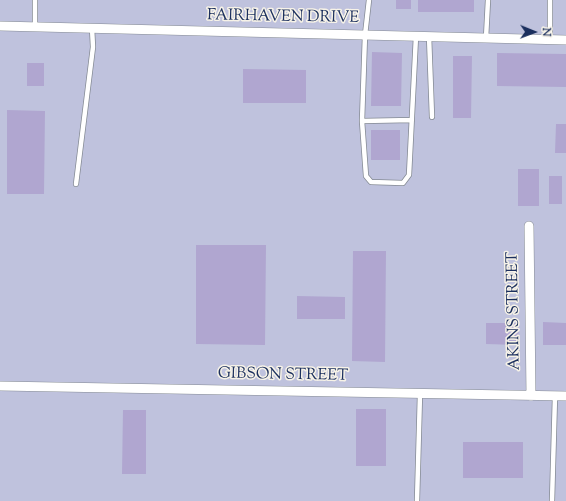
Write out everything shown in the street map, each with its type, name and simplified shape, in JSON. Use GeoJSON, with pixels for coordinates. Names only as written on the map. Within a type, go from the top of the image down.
{"type":"FeatureCollection","features":[{"type":"Feature","properties":{"kind":"street","name":"FAIRHAVEN DRIVE"},"geometry":{"type":"LineString","coordinates":[[0,26],[566,40]]}},
{"type":"Feature","properties":{"kind":"street","name":"AKINS STREET"},"geometry":{"type":"LineString","coordinates":[[529,226],[531,396]]}},
{"type":"Feature","properties":{"kind":"street","name":"GIBSON STREET"},"geometry":{"type":"LineString","coordinates":[[0,386],[566,396]]}},
{"type":"Feature","properties":{"kind":"lane"},"geometry":{"type":"LineString","coordinates":[[35,0],[35,27]]}},
{"type":"Feature","properties":{"kind":"lane"},"geometry":{"type":"LineString","coordinates":[[369,0],[365,35],[362,121],[366,176],[371,182],[403,183],[409,175],[416,36]]}},
{"type":"Feature","properties":{"kind":"lane"},"geometry":{"type":"LineString","coordinates":[[486,38],[488,0]]}},
{"type":"Feature","properties":{"kind":"lane"},"geometry":{"type":"LineString","coordinates":[[550,0],[550,39]]}},
{"type":"Feature","properties":{"kind":"lane"},"geometry":{"type":"LineString","coordinates":[[76,184],[93,48],[92,28]]}},
{"type":"Feature","properties":{"kind":"lane"},"geometry":{"type":"LineString","coordinates":[[429,36],[432,116]]}},
{"type":"Feature","properties":{"kind":"lane"},"geometry":{"type":"LineString","coordinates":[[362,121],[412,120]]}},
{"type":"Feature","properties":{"kind":"lane"},"geometry":{"type":"LineString","coordinates":[[417,501],[420,394]]}},
{"type":"Feature","properties":{"kind":"lane"},"geometry":{"type":"LineString","coordinates":[[552,501],[555,396]]}},
{"type":"Feature","properties":{"kind":"shaded area"},"geometry":{"type":"Polygon","coordinates":[[[0,0],[566,0],[566,501],[0,501],[0,0]]]}},
{"type":"Feature","properties":{"kind":"building"},"geometry":{"type":"Polygon","coordinates":[[[396,0],[411,0],[411,9],[396,9],[396,0]]]}},
{"type":"Feature","properties":{"kind":"building"},"geometry":{"type":"Polygon","coordinates":[[[418,0],[474,0],[474,12],[418,12],[418,0]]]}},
{"type":"Feature","properties":{"kind":"building"},"geometry":{"type":"Polygon","coordinates":[[[372,52],[402,53],[401,106],[371,106],[372,52]]]}},
{"type":"Feature","properties":{"kind":"building"},"geometry":{"type":"Polygon","coordinates":[[[497,53],[566,54],[566,87],[497,86],[497,53]]]}},
{"type":"Feature","properties":{"kind":"building"},"geometry":{"type":"Polygon","coordinates":[[[453,56],[472,56],[471,118],[453,118],[453,56]]]}},
{"type":"Feature","properties":{"kind":"building"},"geometry":{"type":"Polygon","coordinates":[[[27,63],[44,63],[44,86],[27,86],[27,63]]]}},
{"type":"Feature","properties":{"kind":"building"},"geometry":{"type":"Polygon","coordinates":[[[243,69],[306,70],[306,103],[243,103],[243,69]]]}},
{"type":"Feature","properties":{"kind":"building"},"geometry":{"type":"Polygon","coordinates":[[[7,110],[45,111],[44,194],[7,194],[7,110]]]}},
{"type":"Feature","properties":{"kind":"building"},"geometry":{"type":"Polygon","coordinates":[[[556,124],[566,124],[566,153],[555,153],[556,124]]]}},
{"type":"Feature","properties":{"kind":"building"},"geometry":{"type":"Polygon","coordinates":[[[371,130],[400,130],[400,160],[371,160],[371,130]]]}},
{"type":"Feature","properties":{"kind":"building"},"geometry":{"type":"Polygon","coordinates":[[[518,169],[539,169],[539,206],[518,206],[518,169]]]}},
{"type":"Feature","properties":{"kind":"building"},"geometry":{"type":"Polygon","coordinates":[[[549,176],[562,176],[562,204],[549,204],[549,176]]]}},
{"type":"Feature","properties":{"kind":"building"},"geometry":{"type":"Polygon","coordinates":[[[196,245],[266,245],[265,345],[196,344],[196,245]]]}},
{"type":"Feature","properties":{"kind":"building"},"geometry":{"type":"Polygon","coordinates":[[[353,251],[386,251],[385,362],[352,361],[353,251]]]}},
{"type":"Feature","properties":{"kind":"building"},"geometry":{"type":"Polygon","coordinates":[[[297,296],[345,297],[345,319],[297,319],[297,296]]]}},
{"type":"Feature","properties":{"kind":"building"},"geometry":{"type":"Polygon","coordinates":[[[543,322],[566,323],[566,345],[543,345],[543,322]]]}},
{"type":"Feature","properties":{"kind":"building"},"geometry":{"type":"Polygon","coordinates":[[[486,323],[519,323],[518,345],[486,344],[486,323]]]}},
{"type":"Feature","properties":{"kind":"building"},"geometry":{"type":"Polygon","coordinates":[[[356,409],[386,409],[386,466],[356,466],[356,409]]]}},
{"type":"Feature","properties":{"kind":"building"},"geometry":{"type":"Polygon","coordinates":[[[123,410],[146,410],[146,474],[122,474],[123,410]]]}},
{"type":"Feature","properties":{"kind":"building"},"geometry":{"type":"Polygon","coordinates":[[[463,442],[523,442],[523,478],[463,478],[463,442]]]}}]}
